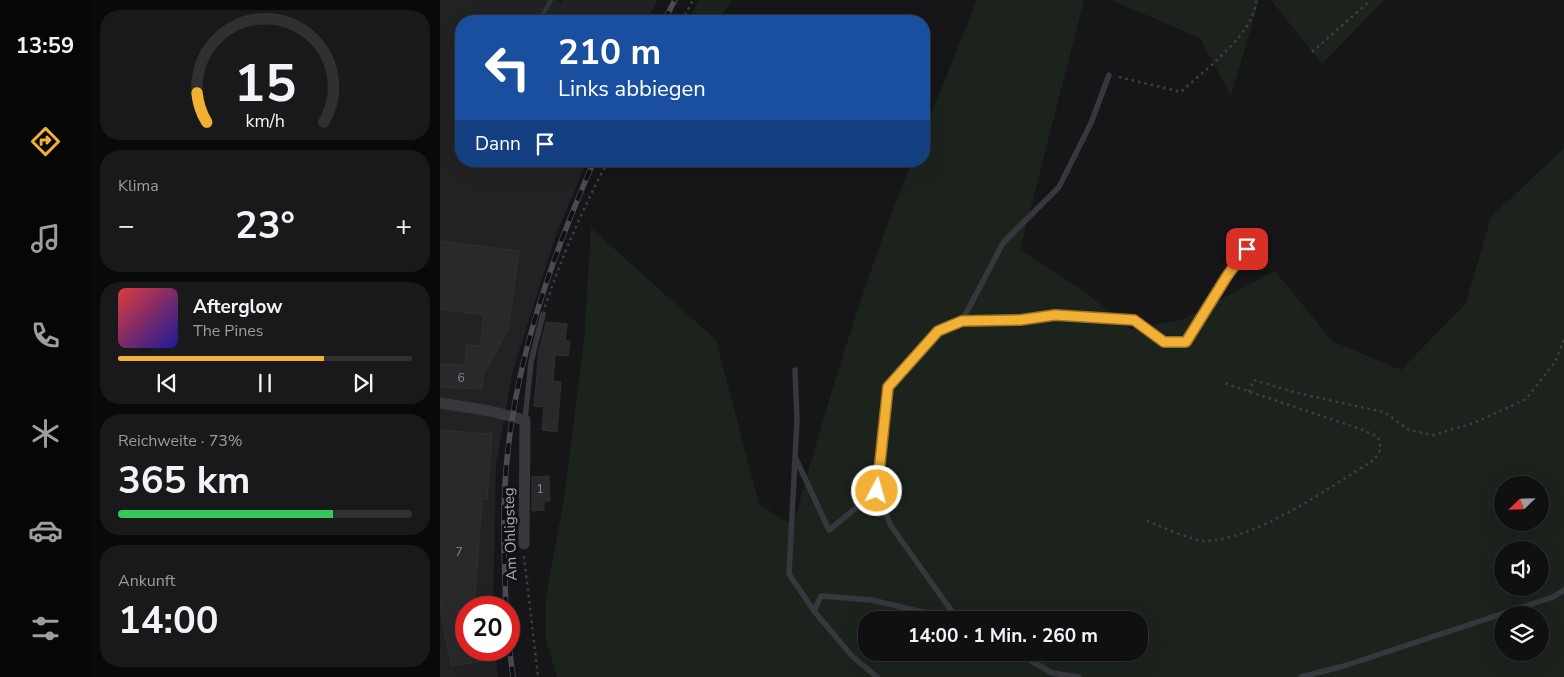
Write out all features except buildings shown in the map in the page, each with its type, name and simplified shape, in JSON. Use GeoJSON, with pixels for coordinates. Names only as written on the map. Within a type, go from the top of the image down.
{"type":"FeatureCollection","features":[{"type":"Feature","properties":{"kind":"street"},"geometry":{"type":"LineString","coordinates":[[440,403],[490,411],[525,420]]}},
{"type":"Feature","properties":{"kind":"street","name":"Am Ohligsteg"},"geometry":{"type":"LineString","coordinates":[[524,544],[525,420]]}},
{"type":"Feature","properties":{"kind":"lane"},"geometry":{"type":"LineString","coordinates":[[962,321],[1003,243],[1059,188],[1091,124],[1109,75]]}},
{"type":"Feature","properties":{"kind":"lane"},"geometry":{"type":"LineString","coordinates":[[951,611],[891,526],[877,491],[888,387],[938,331],[962,321],[1020,320],[1055,315],[1134,320],[1164,342],[1186,342],[1227,276],[1257,236]]}},
{"type":"Feature","properties":{"kind":"lane"},"geometry":{"type":"LineString","coordinates":[[525,420],[531,362],[543,314]]}},
{"type":"Feature","properties":{"kind":"lane"},"geometry":{"type":"LineString","coordinates":[[795,370],[797,420],[789,574],[814,611],[852,656],[877,677]]}},
{"type":"Feature","properties":{"kind":"lane"},"geometry":{"type":"LineString","coordinates":[[795,456],[829,530],[877,491]]}},
{"type":"Feature","properties":{"kind":"lane"},"geometry":{"type":"LineString","coordinates":[[1301,677],[1344,666],[1553,597],[1564,590]]}},
{"type":"Feature","properties":{"kind":"lane"},"geometry":{"type":"LineString","coordinates":[[814,611],[821,596],[872,600],[919,611]]}},
{"type":"Feature","properties":{"kind":"lane"},"geometry":{"type":"LineString","coordinates":[[1031,661],[1052,673],[1079,677]]}},
{"type":"Feature","properties":{"kind":"path"},"geometry":{"type":"LineString","coordinates":[[685,15],[693,0]]}},
{"type":"Feature","properties":{"kind":"path"},"geometry":{"type":"LineString","coordinates":[[1109,75],[1182,92],[1248,26],[1256,8],[1256,0]]}},
{"type":"Feature","properties":{"kind":"path"},"geometry":{"type":"LineString","coordinates":[[1312,52],[1371,0]]}},
{"type":"Feature","properties":{"kind":"path"},"geometry":{"type":"LineString","coordinates":[[543,314],[568,243],[585,204],[605,167]]}},
{"type":"Feature","properties":{"kind":"path"},"geometry":{"type":"LineString","coordinates":[[1249,392],[1254,380],[1297,393],[1384,412],[1409,430],[1433,435],[1474,423],[1526,399],[1555,362],[1564,340]]}},
{"type":"Feature","properties":{"kind":"path"},"geometry":{"type":"LineString","coordinates":[[1147,521],[1204,541],[1242,533],[1285,513],[1374,460],[1381,449],[1378,437],[1363,430],[1224,383]]}},
{"type":"Feature","properties":{"kind":"path","name":"Am Ohligsteg"},"geometry":{"type":"LineString","coordinates":[[524,544],[538,677]]}},
{"type":"Feature","properties":{"kind":"shaded area"},"geometry":{"type":"Polygon","coordinates":[[[440,0],[557,0],[561,3],[563,0],[657,0],[650,15],[455,15],[455,167],[584,167],[557,232],[513,370],[496,464],[493,596],[455,596],[455,661],[496,661],[498,677],[440,677],[440,0]]]}},
{"type":"Feature","properties":{"kind":"shaded area"},"geometry":{"type":"Polygon","coordinates":[[[699,0],[732,0],[722,15],[691,15],[699,0]]]}},
{"type":"Feature","properties":{"kind":"shaded area"},"geometry":{"type":"Polygon","coordinates":[[[977,0],[1084,0],[1020,250],[1085,292],[1131,329],[1182,320],[1275,271],[1332,341],[1401,370],[1466,303],[1491,217],[1564,148],[1564,677],[557,677],[546,639],[546,597],[564,499],[584,342],[591,228],[716,340],[759,504],[793,526],[833,388],[878,251],[910,167],[930,167],[930,116],[977,0]]]}},
{"type":"Feature","properties":{"kind":"shaded area"},"geometry":{"type":"Polygon","coordinates":[[[1111,0],[1259,0],[1231,96],[1200,38],[1111,0]]]}},
{"type":"Feature","properties":{"kind":"shaded area"},"geometry":{"type":"Polygon","coordinates":[[[1271,0],[1384,0],[1322,64],[1271,0]]]}},
{"type":"Feature","properties":{"kind":"waterway"},"geometry":{"type":"LineString","coordinates":[[542,15],[551,0]]}},
{"type":"Feature","properties":{"kind":"railway"},"geometry":{"type":"LineString","coordinates":[[667,15],[675,0]]}},
{"type":"Feature","properties":{"kind":"railway"},"geometry":{"type":"LineString","coordinates":[[506,596],[505,477],[519,382],[538,307],[564,233],[592,167]]}},
{"type":"Feature","properties":{"kind":"railway"},"geometry":{"type":"LineString","coordinates":[[511,661],[513,677]]}},
{"type":"Feature","properties":{"kind":"route"},"geometry":{"type":"LineString","coordinates":[[877,491],[888,387],[938,331],[962,321],[1020,320],[1055,315],[1134,320],[1164,342],[1186,342],[1227,276],[1247,249]]}}]}
